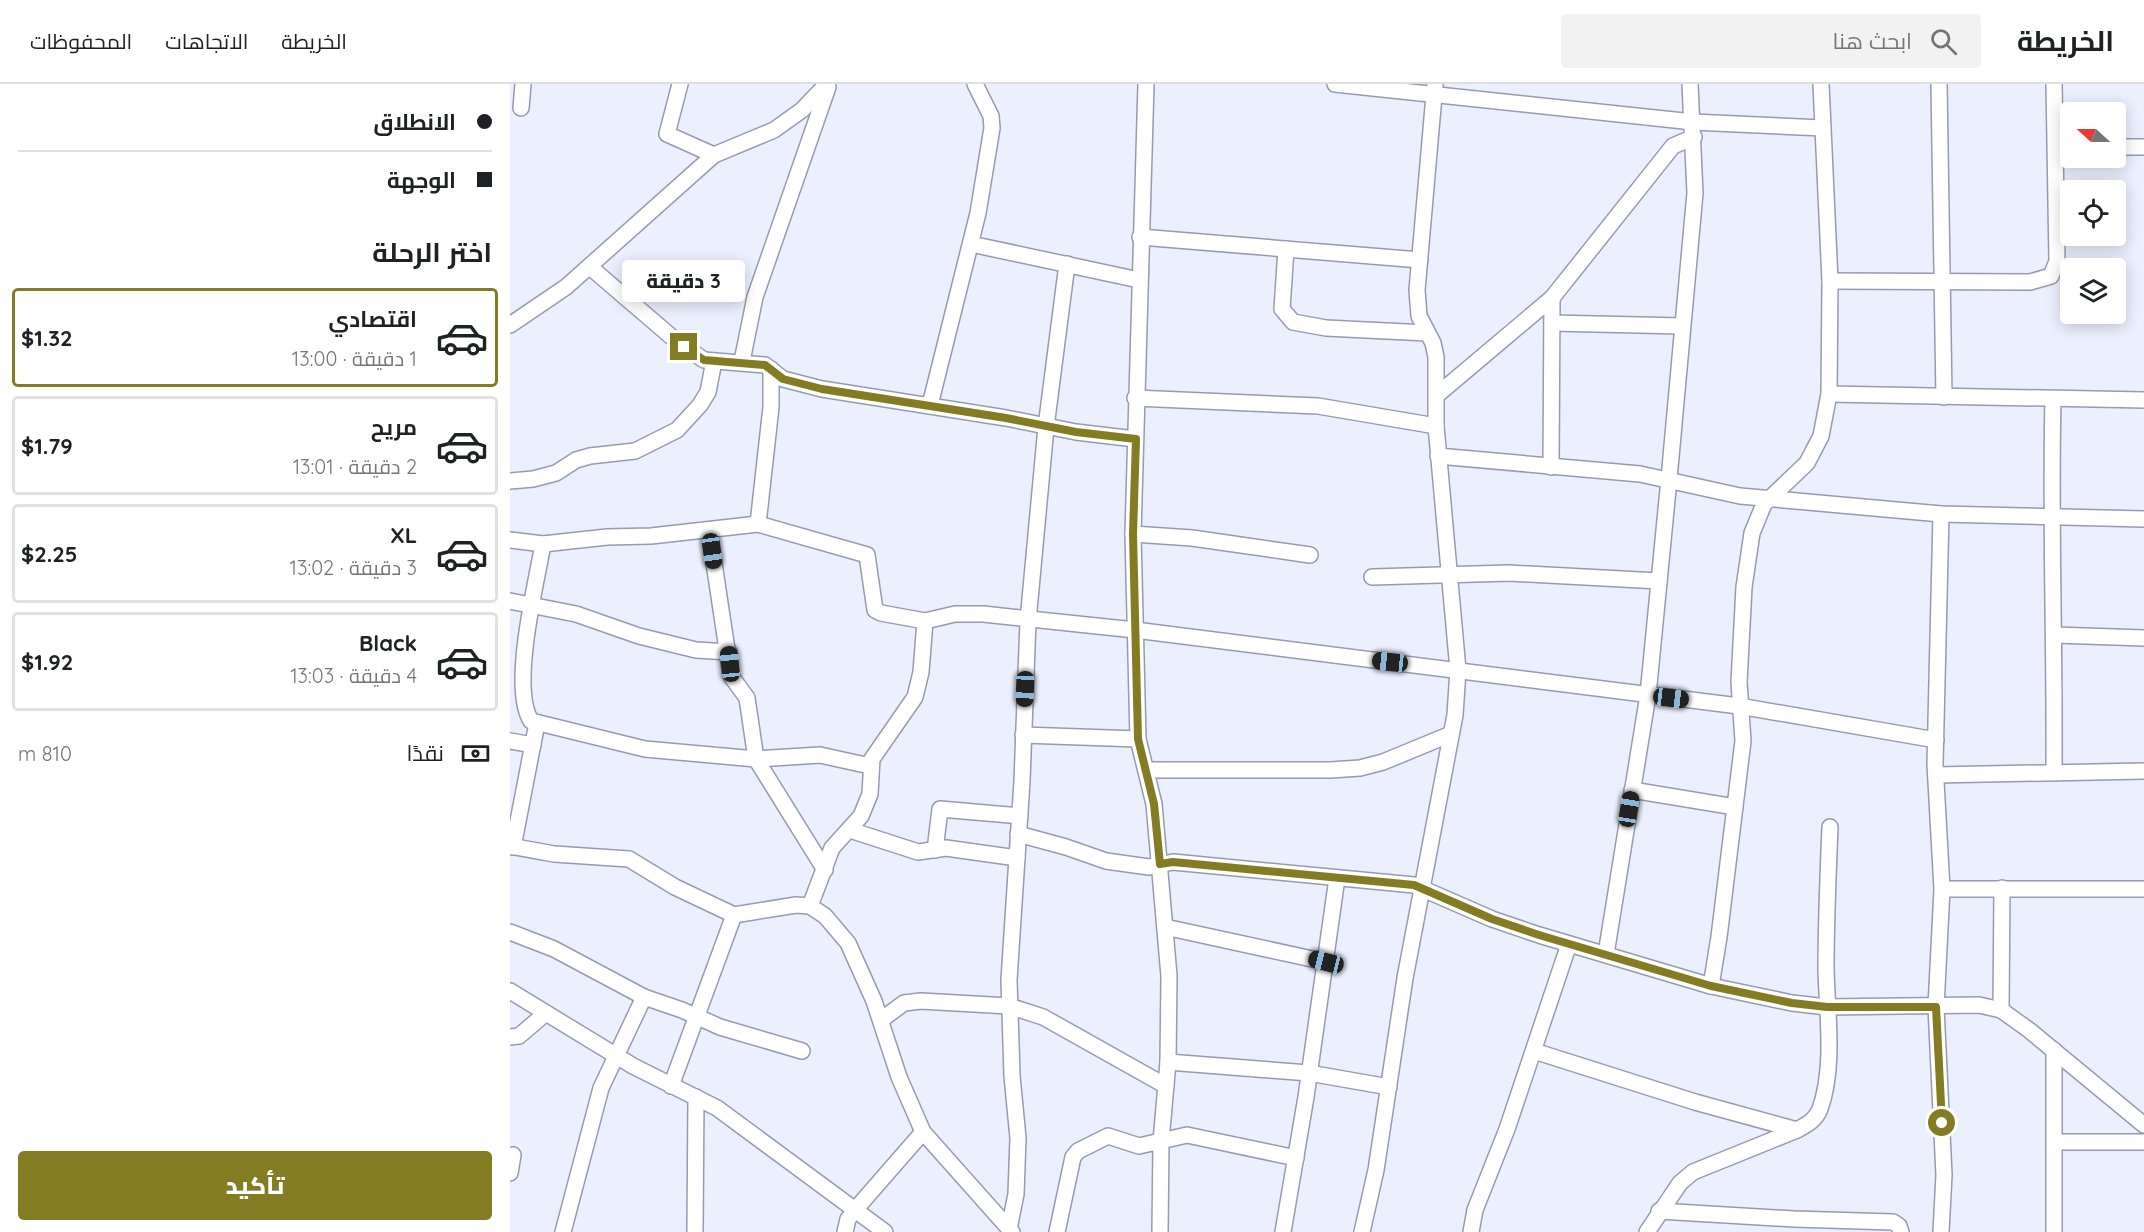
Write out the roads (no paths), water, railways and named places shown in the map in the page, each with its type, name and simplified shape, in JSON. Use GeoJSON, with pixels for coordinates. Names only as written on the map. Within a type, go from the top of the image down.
{"type":"FeatureCollection","features":[{"type":"Feature","properties":{"kind":"street"},"geometry":{"type":"LineString","coordinates":[[521,108],[523,84]]}},
{"type":"Feature","properties":{"kind":"street"},"geometry":{"type":"LineString","coordinates":[[680,84],[667,134],[714,155]]}},
{"type":"Feature","properties":{"kind":"street"},"geometry":{"type":"LineString","coordinates":[[510,325],[566,287],[590,267],[714,155],[774,130],[802,110],[828,84]]}},
{"type":"Feature","properties":{"kind":"street"},"geometry":{"type":"LineString","coordinates":[[742,361],[756,297],[828,84]]}},
{"type":"Feature","properties":{"kind":"street"},"geometry":{"type":"LineString","coordinates":[[930,405],[970,244],[992,128],[991,116],[975,84]]}},
{"type":"Feature","properties":{"kind":"street"},"geometry":{"type":"LineString","coordinates":[[1146,84],[1133,534],[1138,739],[1154,804],[1169,976],[1168,1062],[1161,1141],[1160,1232]]}},
{"type":"Feature","properties":{"kind":"street"},"geometry":{"type":"LineString","coordinates":[[1335,84],[1435,89],[1694,129],[1823,128]]}},
{"type":"Feature","properties":{"kind":"street"},"geometry":{"type":"LineString","coordinates":[[1606,954],[1648,695],[1669,479],[1691,249],[1694,129],[1690,84]]}},
{"type":"Feature","properties":{"kind":"street"},"geometry":{"type":"LineString","coordinates":[[1711,986],[1743,741],[1744,718],[1739,706],[1744,587],[1752,533],[1764,504],[1807,463],[1821,436],[1829,394],[1830,281],[1821,84]]}},
{"type":"Feature","properties":{"kind":"street"},"geometry":{"type":"LineString","coordinates":[[1939,84],[1944,398]]}},
{"type":"Feature","properties":{"kind":"street"},"geometry":{"type":"LineString","coordinates":[[2054,84],[2060,126]]}},
{"type":"Feature","properties":{"kind":"street"},"geometry":{"type":"LineString","coordinates":[[1362,1232],[1376,1170],[1405,978],[1425,887],[1451,734],[1458,670],[1438,456],[1436,357],[1419,316],[1417,290],[1435,89]]}},
{"type":"Feature","properties":{"kind":"street"},"geometry":{"type":"LineString","coordinates":[[1437,395],[1552,298],[1673,146],[1694,129]]}},
{"type":"Feature","properties":{"kind":"street"},"geometry":{"type":"LineString","coordinates":[[2126,147],[2144,147]]}},
{"type":"Feature","properties":{"kind":"street"},"geometry":{"type":"LineString","coordinates":[[1830,281],[2030,282],[2051,276],[2057,261],[2062,168]]}},
{"type":"Feature","properties":{"kind":"street"},"geometry":{"type":"LineString","coordinates":[[1140,237],[1420,260]]}},
{"type":"Feature","properties":{"kind":"street"},"geometry":{"type":"LineString","coordinates":[[970,244],[1139,280]]}},
{"type":"Feature","properties":{"kind":"street"},"geometry":{"type":"LineString","coordinates":[[1286,249],[1282,309],[1293,322],[1326,328],[1427,333]]}},
{"type":"Feature","properties":{"kind":"street"},"geometry":{"type":"LineString","coordinates":[[1010,1231],[1017,1194],[1018,1138],[1009,1006],[1028,621],[1046,427],[1067,264]]}},
{"type":"Feature","properties":{"kind":"street"},"geometry":{"type":"LineString","coordinates":[[590,267],[694,355],[714,362],[742,361],[765,365],[783,379],[797,384],[930,405],[1046,427],[1136,439]]}},
{"type":"Feature","properties":{"kind":"street"},"geometry":{"type":"LineString","coordinates":[[1551,467],[1552,298]]}},
{"type":"Feature","properties":{"kind":"street"},"geometry":{"type":"LineString","coordinates":[[1552,323],[1682,326]]}},
{"type":"Feature","properties":{"kind":"street"},"geometry":{"type":"LineString","coordinates":[[510,481],[533,480],[556,473],[576,460],[590,456],[635,451],[677,430],[700,405],[708,392],[714,362]]}},
{"type":"Feature","properties":{"kind":"street"},"geometry":{"type":"LineString","coordinates":[[758,524],[771,407],[771,369]]}},
{"type":"Feature","properties":{"kind":"street"},"geometry":{"type":"LineString","coordinates":[[1829,394],[1944,398],[2144,400]]}},
{"type":"Feature","properties":{"kind":"street"},"geometry":{"type":"LineString","coordinates":[[1136,398],[1318,406],[1436,426]]}},
{"type":"Feature","properties":{"kind":"street"},"geometry":{"type":"LineString","coordinates":[[2053,399],[2050,516],[2055,635],[2054,773]]}},
{"type":"Feature","properties":{"kind":"street"},"geometry":{"type":"LineString","coordinates":[[1438,456],[1640,474],[1740,496],[1941,514],[2144,519]]}},
{"type":"Feature","properties":{"kind":"street"},"geometry":{"type":"LineString","coordinates":[[1941,514],[1936,740],[1942,889],[1936,1007],[1944,1175],[1941,1232]]}},
{"type":"Feature","properties":{"kind":"street"},"geometry":{"type":"LineString","coordinates":[[510,540],[543,544],[758,524],[867,555],[875,610],[925,621],[955,615],[983,614],[1028,621],[1135,630],[1278,650],[1458,670],[1739,706],[1936,740]]}},
{"type":"Feature","properties":{"kind":"street"},"geometry":{"type":"LineString","coordinates":[[710,530],[731,676],[747,698],[756,759],[825,870]]}},
{"type":"Feature","properties":{"kind":"street"},"geometry":{"type":"LineString","coordinates":[[1133,534],[1192,538],[1281,553],[1310,555]]}},
{"type":"Feature","properties":{"kind":"street"},"geometry":{"type":"LineString","coordinates":[[543,544],[532,604],[516,669],[527,714],[537,723],[645,749],[756,759],[820,755],[870,766]]}},
{"type":"Feature","properties":{"kind":"street"},"geometry":{"type":"LineString","coordinates":[[1372,577],[1448,573],[1572,575],[1659,581]]}},
{"type":"Feature","properties":{"kind":"street"},"geometry":{"type":"LineString","coordinates":[[510,601],[532,604],[599,621],[639,636],[696,650],[729,652]]}},
{"type":"Feature","properties":{"kind":"street"},"geometry":{"type":"LineString","coordinates":[[810,906],[832,848],[861,816],[870,794],[870,766],[878,747],[915,697],[921,672],[925,621]]}},
{"type":"Feature","properties":{"kind":"street"},"geometry":{"type":"LineString","coordinates":[[2055,635],[2144,638]]}},
{"type":"Feature","properties":{"kind":"street"},"geometry":{"type":"LineString","coordinates":[[537,723],[511,847],[554,854],[628,859],[675,887],[734,915],[783,905],[810,906],[825,916],[848,943],[881,1020],[896,1069],[923,1132],[1010,1231]]}},
{"type":"Feature","properties":{"kind":"street"},"geometry":{"type":"LineString","coordinates":[[1146,770],[1360,768],[1383,762],[1451,734]]}},
{"type":"Feature","properties":{"kind":"street"},"geometry":{"type":"LineString","coordinates":[[1023,735],[1138,739]]}},
{"type":"Feature","properties":{"kind":"street"},"geometry":{"type":"LineString","coordinates":[[510,741],[533,746]]}},
{"type":"Feature","properties":{"kind":"street"},"geometry":{"type":"LineString","coordinates":[[1936,776],[2144,771]]}},
{"type":"Feature","properties":{"kind":"street"},"geometry":{"type":"LineString","coordinates":[[1632,790],[1735,807]]}},
{"type":"Feature","properties":{"kind":"street"},"geometry":{"type":"LineString","coordinates":[[935,849],[940,809],[1020,816]]}},
{"type":"Feature","properties":{"kind":"street"},"geometry":{"type":"LineString","coordinates":[[1649,1231],[1659,1211],[1693,1172],[1797,1130],[1809,1123],[1819,1112],[1826,1084],[1826,929],[1830,827]]}},
{"type":"Feature","properties":{"kind":"street"},"geometry":{"type":"LineString","coordinates":[[850,830],[918,852],[946,848],[1017,858]]}},
{"type":"Feature","properties":{"kind":"street"},"geometry":{"type":"LineString","coordinates":[[1018,834],[1106,861],[1149,867],[1173,862],[1425,887],[1492,919],[1569,944],[1711,986],[1792,1003],[1827,1007],[1979,1005],[2001,1010],[2054,1050],[2144,1125]]}},
{"type":"Feature","properties":{"kind":"street"},"geometry":{"type":"LineString","coordinates":[[1283,1232],[1338,878]]}},
{"type":"Feature","properties":{"kind":"street"},"geometry":{"type":"LineString","coordinates":[[2001,1010],[2002,888]]}},
{"type":"Feature","properties":{"kind":"street"},"geometry":{"type":"LineString","coordinates":[[1942,889],[2144,889]]}},
{"type":"Feature","properties":{"kind":"street"},"geometry":{"type":"LineString","coordinates":[[671,1086],[734,915]]}},
{"type":"Feature","properties":{"kind":"street"},"geometry":{"type":"LineString","coordinates":[[1166,927],[1326,962]]}},
{"type":"Feature","properties":{"kind":"street"},"geometry":{"type":"LineString","coordinates":[[510,932],[554,949],[644,997],[720,1027],[802,1051]]}},
{"type":"Feature","properties":{"kind":"street"},"geometry":{"type":"LineString","coordinates":[[1471,1232],[1475,1209],[1534,1051],[1569,944]]}},
{"type":"Feature","properties":{"kind":"street"},"geometry":{"type":"LineString","coordinates":[[510,991],[615,1055],[742,1124],[885,1232]]}},
{"type":"Feature","properties":{"kind":"street"},"geometry":{"type":"LineString","coordinates":[[563,1232],[601,1088],[644,997]]}},
{"type":"Feature","properties":{"kind":"street"},"geometry":{"type":"LineString","coordinates":[[881,1020],[904,1003],[921,1001],[1009,1006],[1043,1017],[1166,1086]]}},
{"type":"Feature","properties":{"kind":"street"},"geometry":{"type":"LineString","coordinates":[[510,1037],[519,1036],[546,1013]]}},
{"type":"Feature","properties":{"kind":"street"},"geometry":{"type":"LineString","coordinates":[[2054,1050],[2054,1232]]}},
{"type":"Feature","properties":{"kind":"street"},"geometry":{"type":"LineString","coordinates":[[1534,1051],[1695,1102],[1797,1130]]}},
{"type":"Feature","properties":{"kind":"street"},"geometry":{"type":"LineString","coordinates":[[1168,1062],[1309,1073],[1389,1087]]}},
{"type":"Feature","properties":{"kind":"street"},"geometry":{"type":"LineString","coordinates":[[695,1232],[696,1097]]}},
{"type":"Feature","properties":{"kind":"street"},"geometry":{"type":"LineString","coordinates":[[846,1232],[848,1219],[923,1132]]}},
{"type":"Feature","properties":{"kind":"street"},"geometry":{"type":"LineString","coordinates":[[1058,1232],[1070,1166],[1078,1151],[1108,1136],[1139,1146],[1186,1135],[1206,1137],[1296,1158]]}},
{"type":"Feature","properties":{"kind":"street"},"geometry":{"type":"LineString","coordinates":[[2055,1142],[2144,1142]]}},
{"type":"Feature","properties":{"kind":"street"},"geometry":{"type":"LineString","coordinates":[[510,1173],[513,1155]]}},
{"type":"Feature","properties":{"kind":"street"},"geometry":{"type":"LineString","coordinates":[[1659,1211],[1794,1219],[1893,1221],[1899,1226],[1901,1232]]}}]}
